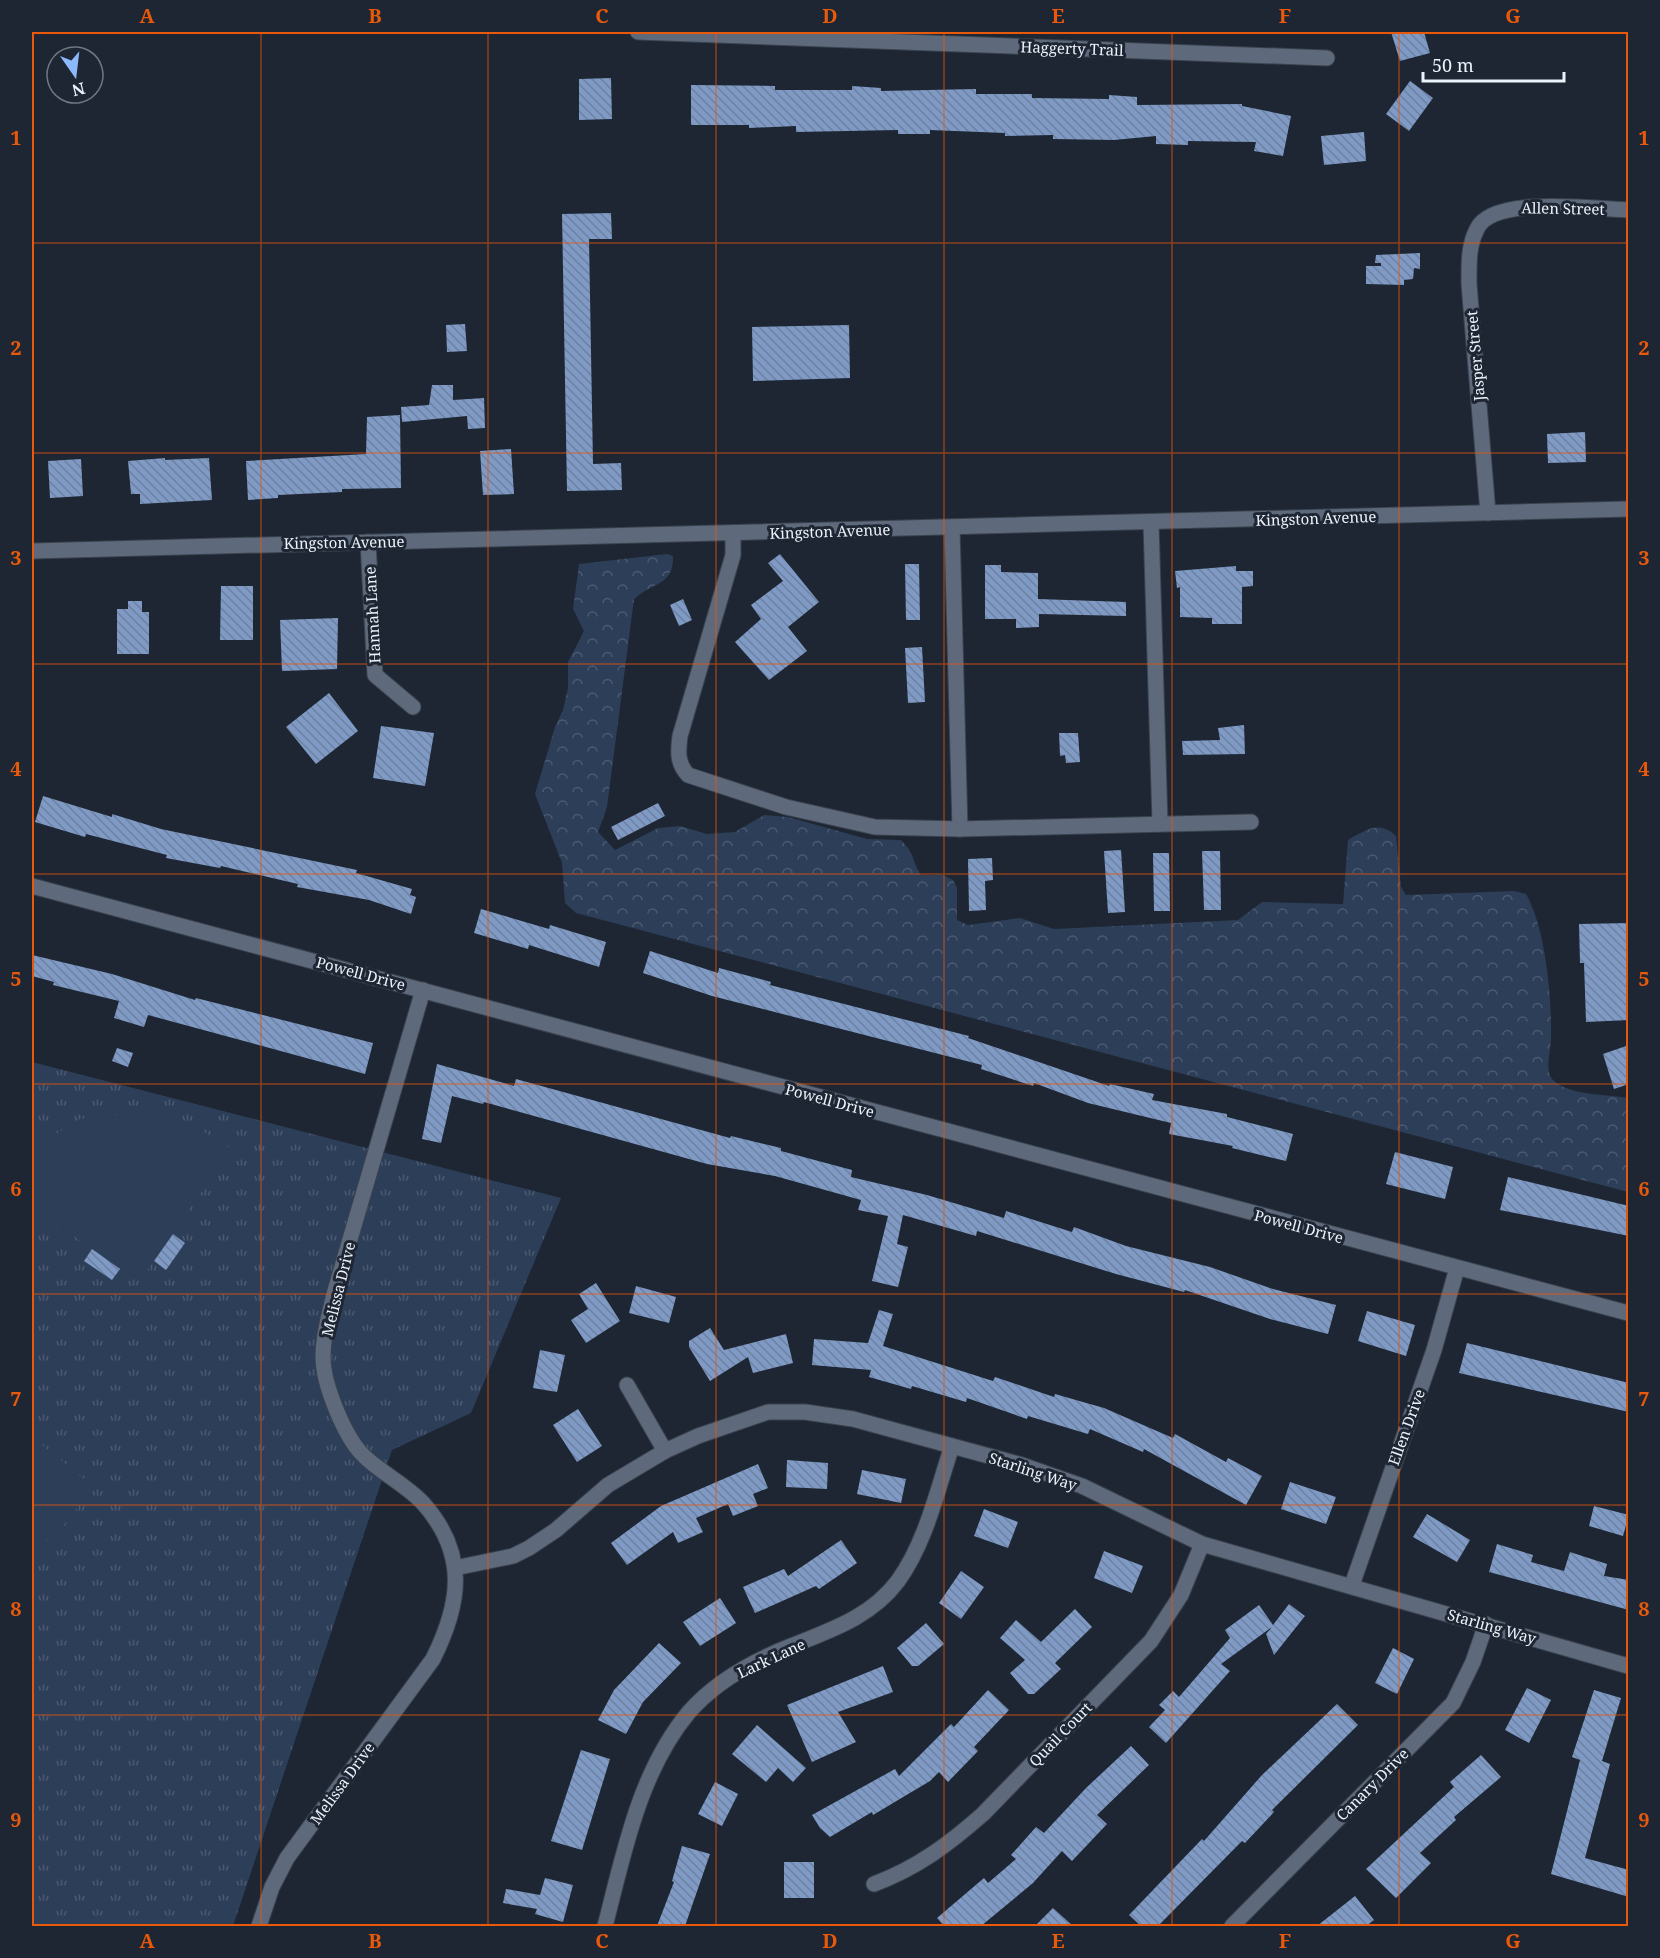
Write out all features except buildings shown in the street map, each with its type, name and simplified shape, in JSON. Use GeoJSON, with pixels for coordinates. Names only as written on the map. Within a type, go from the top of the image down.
{"type":"FeatureCollection","features":[{"type":"Feature","properties":{"kind":"street","name":"Haggerty Trail"},"geometry":{"type":"LineString","coordinates":[[638,32],[1327,58]]}},
{"type":"Feature","properties":{"kind":"street","name":"Allen Street"},"geometry":{"type":"LineString","coordinates":[[1499,211],[1520,206],[1629,210]]}},
{"type":"Feature","properties":{"kind":"street","name":"Jasper Street"},"geometry":{"type":"LineString","coordinates":[[1488,513],[1469,254],[1477,226],[1499,211]]}},
{"type":"Feature","properties":{"kind":"street","name":"Kingston Avenue"},"geometry":{"type":"LineString","coordinates":[[32,551],[1629,509]]}},
{"type":"Feature","properties":{"kind":"street"},"geometry":{"type":"LineString","coordinates":[[1151,523],[1160,823]]}},
{"type":"Feature","properties":{"kind":"street"},"geometry":{"type":"LineString","coordinates":[[952,527],[960,829]]}},
{"type":"Feature","properties":{"kind":"street"},"geometry":{"type":"LineString","coordinates":[[733,534],[733,555],[680,736],[678,754],[681,767],[688,775],[830,818],[875,827],[960,829],[1251,822]]}},
{"type":"Feature","properties":{"kind":"street","name":"Hannah Lane"},"geometry":{"type":"LineString","coordinates":[[368,542],[375,675],[413,707]]}},
{"type":"Feature","properties":{"kind":"street","name":"Powell Drive"},"geometry":{"type":"LineString","coordinates":[[32,886],[1629,1313]]}},
{"type":"Feature","properties":{"kind":"street","name":"Melissa Drive"},"geometry":{"type":"LineString","coordinates":[[259,1926],[272,1887],[287,1858],[433,1659],[452,1617],[457,1596],[455,1568],[441,1527],[422,1502],[364,1456],[344,1426],[323,1360],[326,1329],[334,1294],[423,990]]}},
{"type":"Feature","properties":{"kind":"street","name":"Ellen Drive"},"geometry":{"type":"LineString","coordinates":[[1352,1585],[1434,1350],[1457,1268]]}},
{"type":"Feature","properties":{"kind":"street"},"geometry":{"type":"LineString","coordinates":[[627,1385],[665,1451]]}},
{"type":"Feature","properties":{"kind":"street","name":"Starling Way"},"geometry":{"type":"LineString","coordinates":[[455,1568],[513,1556],[529,1548],[556,1530],[609,1485],[665,1451],[730,1423],[778,1412],[805,1412],[853,1419],[1022,1466],[1082,1486],[1202,1544],[1629,1666]]}},
{"type":"Feature","properties":{"kind":"street","name":"Lark Lane"},"geometry":{"type":"LineString","coordinates":[[605,1926],[640,1802],[654,1768],[689,1712],[716,1687],[747,1666],[850,1622],[877,1603],[898,1582],[917,1550],[952,1446]]}},
{"type":"Feature","properties":{"kind":"street","name":"Quail Court"},"geometry":{"type":"LineString","coordinates":[[874,1884],[904,1872],[955,1839],[983,1814],[1151,1641],[1181,1595],[1202,1544]]}},
{"type":"Feature","properties":{"kind":"street","name":"Canary Drive"},"geometry":{"type":"LineString","coordinates":[[1232,1926],[1453,1703],[1473,1662],[1486,1624]]}},
{"type":"Feature","properties":{"kind":"green space"},"geometry":{"type":"Polygon","coordinates":[[[667,554],[673,556],[670,573],[661,582],[634,599],[607,807],[598,832],[615,850],[658,828],[680,826],[707,834],[735,832],[764,815],[788,817],[867,839],[901,840],[909,850],[921,875],[943,875],[953,880],[957,888],[957,920],[968,925],[1020,918],[1054,929],[1238,920],[1262,902],[1343,904],[1348,840],[1372,828],[1384,828],[1396,836],[1401,887],[1406,895],[1514,891],[1526,894],[1533,909],[1543,945],[1549,985],[1551,1039],[1548,1066],[1550,1076],[1560,1085],[1578,1092],[1628,1098],[1628,1192],[576,913],[565,903],[562,863],[535,794],[555,727],[563,710],[568,688],[568,662],[584,631],[573,609],[579,564],[667,554]]]}},
{"type":"Feature","properties":{"kind":"green space"},"geometry":{"type":"Polygon","coordinates":[[[32,1062],[561,1198],[471,1413],[392,1450],[233,1926],[32,1926],[32,1062]]]}},
{"type":"Feature","properties":{"kind":"green space"},"geometry":{"type":"Polygon","coordinates":[[[145,1112],[190,1126],[231,1149],[144,1275],[135,1276],[124,1271],[32,1207],[32,1149],[80,1119],[145,1112]]]}},
{"type":"Feature","properties":{"kind":"green space"},"geometry":{"type":"Polygon","coordinates":[[[32,1437],[94,1487],[63,1526],[32,1553],[32,1437]]]}}]}
